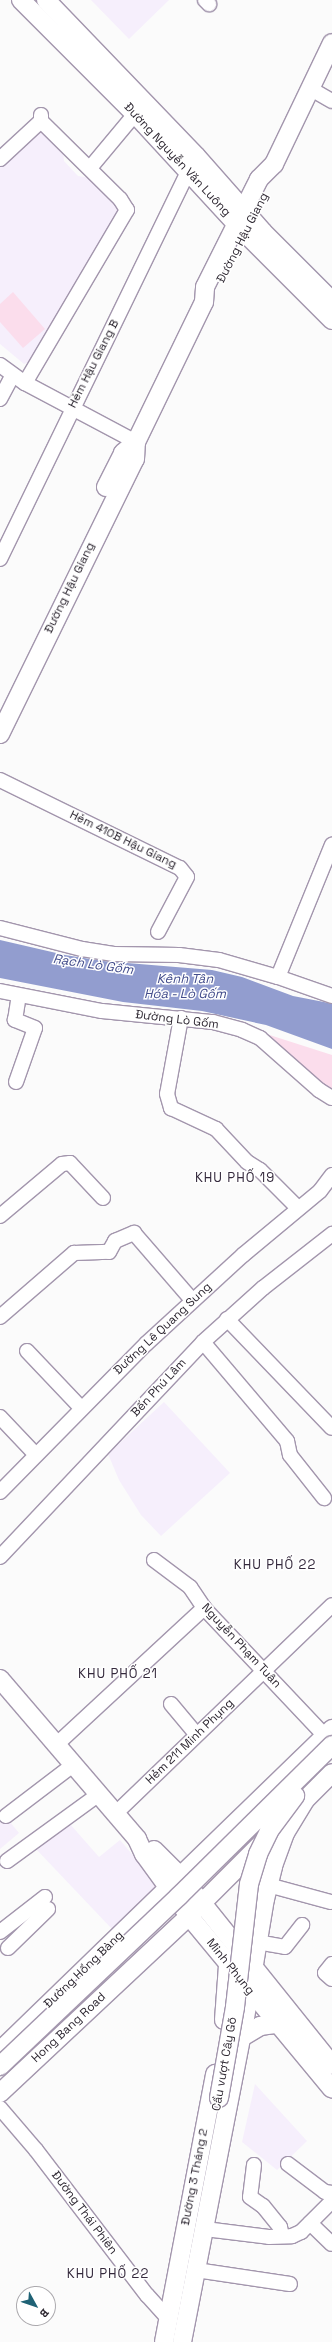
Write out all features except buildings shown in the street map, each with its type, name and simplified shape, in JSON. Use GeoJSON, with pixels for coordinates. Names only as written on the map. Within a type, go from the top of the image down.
{"type":"FeatureCollection","features":[{"type":"Feature","properties":{"kind":"main road","name":"Đường Nguyễn Văn Luông"},"geometry":{"type":"LineString","coordinates":[[21,0],[135,114],[188,170],[332,301]]}},
{"type":"Feature","properties":{"kind":"main road","name":"Đường Nguyễn Văn Luông"},"geometry":{"type":"LineString","coordinates":[[46,0],[196,156],[244,222],[332,320]]}},
{"type":"Feature","properties":{"kind":"main road","name":"Đường Hậu Giang"},"geometry":{"type":"LineString","coordinates":[[0,734],[135,459],[136,442],[204,302],[205,287],[244,222],[271,182],[272,168],[311,90],[332,43]]}},
{"type":"Feature","properties":{"kind":"main road","name":"Đường Hậu Giang"},"geometry":{"type":"LineString","coordinates":[[0,704],[123,453],[136,442]]}},
{"type":"Feature","properties":{"kind":"main road","name":"Minh Phụng"},"geometry":{"type":"LineString","coordinates":[[0,1679],[175,1883],[202,1903],[254,1967],[326,2061],[332,2089]]}},
{"type":"Feature","properties":{"kind":"main road","name":"Đường Hồng Bàng"},"geometry":{"type":"LineString","coordinates":[[0,2052],[242,1817],[330,1736]]}},
{"type":"Feature","properties":{"kind":"main road"},"geometry":{"type":"LineString","coordinates":[[0,2066],[179,1896],[330,1736]]}},
{"type":"Feature","properties":{"kind":"main road","name":"Cầu vượt Cây Gõ"},"geometry":{"type":"LineString","coordinates":[[175,2342],[231,2037],[249,1884],[258,1854],[270,1831],[332,1760]]}},
{"type":"Feature","properties":{"kind":"main road"},"geometry":{"type":"LineString","coordinates":[[188,1916],[264,1841],[301,1797],[332,1773]]}},
{"type":"Feature","properties":{"kind":"main road"},"geometry":{"type":"LineString","coordinates":[[254,1967],[257,1942],[268,1885],[285,1833],[301,1797]]}},
{"type":"Feature","properties":{"kind":"main road","name":"Cầu vượt Cây Gõ"},"geometry":{"type":"LineString","coordinates":[[0,2080],[301,1797]]}},
{"type":"Feature","properties":{"kind":"main road"},"geometry":{"type":"LineString","coordinates":[[242,1817],[250,1836],[264,1841]]}},
{"type":"Feature","properties":{"kind":"main road","name":"Minh Phụng"},"geometry":{"type":"LineString","coordinates":[[175,1883],[188,1916],[248,1990],[278,2024],[326,2061]]}},
{"type":"Feature","properties":{"kind":"main road","name":"Hong Bang Road"},"geometry":{"type":"LineString","coordinates":[[0,2093],[142,1966],[188,1916]]}},
{"type":"Feature","properties":{"kind":"main road","name":"Đường 3 Tháng 2"},"geometry":{"type":"LineString","coordinates":[[164,2342],[219,2055],[227,1997],[228,1965]]}},
{"type":"Feature","properties":{"kind":"main road","name":"Đường 3 Tháng 2"},"geometry":{"type":"LineString","coordinates":[[182,2342],[242,2037],[248,1990],[254,1967]]}},
{"type":"Feature","properties":{"kind":"main road"},"geometry":{"type":"LineString","coordinates":[[227,1997],[248,1990],[269,1986]]}},
{"type":"Feature","properties":{"kind":"main road"},"geometry":{"type":"LineString","coordinates":[[242,2037],[260,2026],[278,2024]]}},
{"type":"Feature","properties":{"kind":"street"},"geometry":{"type":"LineString","coordinates":[[311,90],[332,101]]}},
{"type":"Feature","properties":{"kind":"street"},"geometry":{"type":"LineString","coordinates":[[90,168],[135,114]]}},
{"type":"Feature","properties":{"kind":"street"},"geometry":{"type":"LineString","coordinates":[[0,159],[41,118],[120,199],[126,210],[25,383]]}},
{"type":"Feature","properties":{"kind":"street","name":"Hẻm Hậu Giang B"},"geometry":{"type":"LineString","coordinates":[[0,559],[188,170]]}},
{"type":"Feature","properties":{"kind":"street"},"geometry":{"type":"LineString","coordinates":[[0,365],[25,383],[136,442]]}},
{"type":"Feature","properties":{"kind":"street"},"geometry":{"type":"LineString","coordinates":[[0,399],[13,375]]}},
{"type":"Feature","properties":{"kind":"street","name":"Hẻm 410B Hậu Giang"},"geometry":{"type":"LineString","coordinates":[[0,780],[180,868],[187,877],[158,932]]}},
{"type":"Feature","properties":{"kind":"street"},"geometry":{"type":"LineString","coordinates":[[278,977],[332,845]]}},
{"type":"Feature","properties":{"kind":"street"},"geometry":{"type":"LineString","coordinates":[[0,928],[82,949],[114,954],[179,955],[219,960],[278,977],[332,996]]}},
{"type":"Feature","properties":{"kind":"street","name":"Đường Lò Gốm"},"geometry":{"type":"LineString","coordinates":[[0,991],[102,1012],[181,1018],[231,1026],[260,1038],[319,1090],[332,1098]]}},
{"type":"Feature","properties":{"kind":"street"},"geometry":{"type":"LineString","coordinates":[[16,1082],[35,1028],[15,1020],[19,996]]}},
{"type":"Feature","properties":{"kind":"street"},"geometry":{"type":"LineString","coordinates":[[181,1018],[167,1094],[171,1108],[216,1129],[247,1162],[260,1170],[298,1208]]}},
{"type":"Feature","properties":{"kind":"street"},"geometry":{"type":"LineString","coordinates":[[0,1216],[62,1164],[70,1163],[102,1198]]}},
{"type":"Feature","properties":{"kind":"street","name":"Đường Lê Quang Sung"},"geometry":{"type":"LineString","coordinates":[[0,1492],[81,1408],[192,1300],[298,1208],[320,1191],[332,1175]]}},
{"type":"Feature","properties":{"kind":"street"},"geometry":{"type":"LineString","coordinates":[[0,1317],[74,1253],[109,1252],[115,1242],[134,1233],[192,1300]]}},
{"type":"Feature","properties":{"kind":"street","name":"Bến Phú Lâm"},"geometry":{"type":"LineString","coordinates":[[0,1557],[202,1342],[227,1319],[332,1234]]}},
{"type":"Feature","properties":{"kind":"street"},"geometry":{"type":"LineString","coordinates":[[227,1319],[332,1428]]}},
{"type":"Feature","properties":{"kind":"street"},"geometry":{"type":"LineString","coordinates":[[202,1342],[287,1440],[290,1455],[324,1498]]}},
{"type":"Feature","properties":{"kind":"street"},"geometry":{"type":"LineString","coordinates":[[26,1350],[81,1408]]}},
{"type":"Feature","properties":{"kind":"street"},"geometry":{"type":"LineString","coordinates":[[0,1417],[36,1455]]}},
{"type":"Feature","properties":{"kind":"street","name":"Nguyễn Phạm Tuân"},"geometry":{"type":"LineString","coordinates":[[154,1560],[190,1587],[204,1608],[264,1671],[330,1736]]}},
{"type":"Feature","properties":{"kind":"street","name":"Hẻm 211 Minh Phụng"},"geometry":{"type":"LineString","coordinates":[[115,1814],[332,1605]]}},
{"type":"Feature","properties":{"kind":"street"},"geometry":{"type":"LineString","coordinates":[[56,1744],[204,1608]]}},
{"type":"Feature","properties":{"kind":"street"},"geometry":{"type":"LineString","coordinates":[[171,1704],[197,1736]]}},
{"type":"Feature","properties":{"kind":"street"},"geometry":{"type":"LineString","coordinates":[[6,1816],[73,1765]]}},
{"type":"Feature","properties":{"kind":"street"},"geometry":{"type":"LineString","coordinates":[[7,1861],[98,1795]]}},
{"type":"Feature","properties":{"kind":"street"},"geometry":{"type":"LineString","coordinates":[[268,1885],[331,1902]]}},
{"type":"Feature","properties":{"kind":"street"},"geometry":{"type":"LineString","coordinates":[[0,1932],[46,1903],[8,1948]]}},
{"type":"Feature","properties":{"kind":"street"},"geometry":{"type":"LineString","coordinates":[[257,1942],[285,1947],[302,1925]]}},
{"type":"Feature","properties":{"kind":"street"},"geometry":{"type":"LineString","coordinates":[[332,1964],[325,1973],[332,1979]]}},
{"type":"Feature","properties":{"kind":"street","name":"Đường Thái Phiên"},"geometry":{"type":"LineString","coordinates":[[0,2108],[36,2150],[147,2295],[168,2318]]}},
{"type":"Feature","properties":{"kind":"street"},"geometry":{"type":"LineString","coordinates":[[288,2164],[325,2192],[332,2193]]}},
{"type":"Feature","properties":{"kind":"street"},"geometry":{"type":"LineString","coordinates":[[254,2165],[250,2197],[263,2206],[280,2227],[282,2236]]}},
{"type":"Feature","properties":{"kind":"street"},"geometry":{"type":"LineString","coordinates":[[204,2229],[269,2237],[301,2232],[332,2201]]}},
{"type":"Feature","properties":{"kind":"street"},"geometry":{"type":"LineString","coordinates":[[310,2223],[332,2244]]}},
{"type":"Feature","properties":{"kind":"street"},"geometry":{"type":"LineString","coordinates":[[196,2270],[290,2284]]}},
{"type":"Feature","properties":{"kind":"shaded area"},"geometry":{"type":"Polygon","coordinates":[[[91,0],[169,0],[129,39],[91,0]]]}},
{"type":"Feature","properties":{"kind":"shaded area"},"geometry":{"type":"Polygon","coordinates":[[[37,131],[44,132],[63,151],[64,161],[78,176],[91,178],[122,210],[29,362],[24,364],[0,344],[0,165],[37,131]]]}},
{"type":"Feature","properties":{"kind":"shaded area"},"geometry":{"type":"Polygon","coordinates":[[[13,292],[45,329],[23,348],[0,322],[0,304],[13,292]]]}},
{"type":"Feature","properties":{"kind":"shaded area"},"geometry":{"type":"Polygon","coordinates":[[[248,1028],[332,1055],[332,1092],[248,1028]]]}},
{"type":"Feature","properties":{"kind":"shaded area"},"geometry":{"type":"Polygon","coordinates":[[[164,1402],[230,1473],[161,1536],[141,1515],[119,1480],[108,1454],[164,1402]]]}},
{"type":"Feature","properties":{"kind":"shaded area"},"geometry":{"type":"Polygon","coordinates":[[[0,1810],[19,1833],[0,1849],[0,1810]]]}},
{"type":"Feature","properties":{"kind":"shaded area"},"geometry":{"type":"Polygon","coordinates":[[[70,1824],[99,1857],[120,1840],[158,1885],[112,1929],[36,1849],[70,1824]]]}},
{"type":"Feature","properties":{"kind":"shaded area"},"geometry":{"type":"Polygon","coordinates":[[[255,2084],[307,2141],[277,2170],[242,2142],[255,2084]]]}},
{"type":"Feature","properties":{"kind":"water","name":"Kênh Tân Hóa - Lò Gốm"},"geometry":{"type":"Polygon","coordinates":[[[0,940],[65,955],[103,961],[212,970],[242,977],[293,996],[332,1004],[332,1049],[266,1025],[202,1011],[123,1002],[0,978],[0,940]]]}},
{"type":"Feature","properties":{"kind":"district","name":"KHU PHỐ 19"},"geometry":{"type":"Point","coordinates":[235,1178]}},
{"type":"Feature","properties":{"kind":"district","name":"KHU PHỐ 22"},"geometry":{"type":"Point","coordinates":[275,1565]}},
{"type":"Feature","properties":{"kind":"district","name":"KHU PHỐ 21"},"geometry":{"type":"Point","coordinates":[118,1674]}},
{"type":"Feature","properties":{"kind":"district","name":"KHU PHỐ 22"},"geometry":{"type":"Point","coordinates":[108,2274]}},
{"type":"Feature","properties":{"kind":"water label","name":"Rạch Lò Gốm"},"geometry":{"type":"Point","coordinates":[93,965]}}]}
